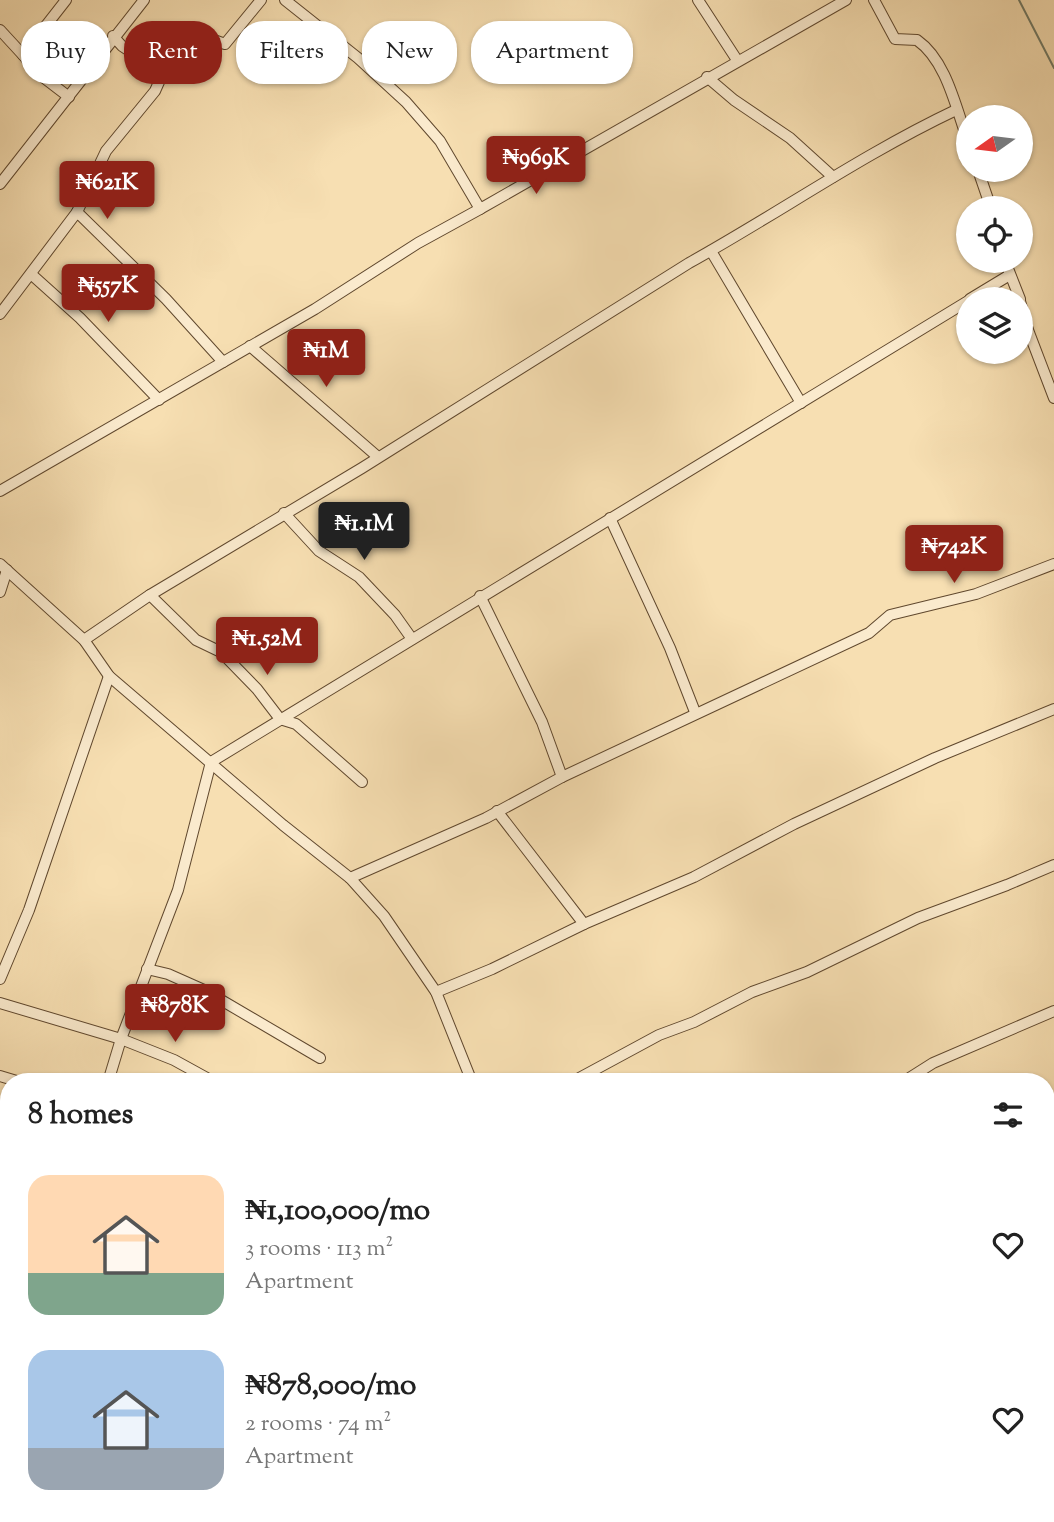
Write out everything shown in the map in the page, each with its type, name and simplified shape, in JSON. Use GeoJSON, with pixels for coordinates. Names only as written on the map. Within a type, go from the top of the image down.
{"type":"FeatureCollection","features":[{"type":"Feature","properties":{"kind":"street"},"geometry":{"type":"LineString","coordinates":[[50,21],[66,0]]}},
{"type":"Feature","properties":{"kind":"street"},"geometry":{"type":"LineString","coordinates":[[0,184],[113,36],[144,0]]}},
{"type":"Feature","properties":{"kind":"street"},"geometry":{"type":"LineString","coordinates":[[222,43],[225,44],[261,0]]}},
{"type":"Feature","properties":{"kind":"street"},"geometry":{"type":"LineString","coordinates":[[285,0],[358,58],[406,102],[440,141],[480,209]]}},
{"type":"Feature","properties":{"kind":"street"},"geometry":{"type":"LineString","coordinates":[[698,0],[737,60]]}},
{"type":"Feature","properties":{"kind":"street"},"geometry":{"type":"LineString","coordinates":[[0,491],[315,309],[418,243],[846,0]]}},
{"type":"Feature","properties":{"kind":"street"},"geometry":{"type":"LineString","coordinates":[[84,640],[150,595],[711,251],[737,238],[905,134],[956,110],[948,85],[927,50],[917,40],[895,39],[874,0]]}},
{"type":"Feature","properties":{"kind":"street"},"geometry":{"type":"LineString","coordinates":[[0,30],[21,53]]}},
{"type":"Feature","properties":{"kind":"street"},"geometry":{"type":"LineString","coordinates":[[113,36],[124,47]]}},
{"type":"Feature","properties":{"kind":"street"},"geometry":{"type":"LineString","coordinates":[[707,77],[734,100],[790,138],[833,177]]}},
{"type":"Feature","properties":{"kind":"street"},"geometry":{"type":"LineString","coordinates":[[52,84],[69,97]]}},
{"type":"Feature","properties":{"kind":"street"},"geometry":{"type":"LineString","coordinates":[[0,314],[77,212],[98,164],[129,119],[158,84]]}},
{"type":"Feature","properties":{"kind":"street"},"geometry":{"type":"LineString","coordinates":[[77,212],[166,299],[223,362]]}},
{"type":"Feature","properties":{"kind":"street"},"geometry":{"type":"LineString","coordinates":[[711,251],[801,403]]}},
{"type":"Feature","properties":{"kind":"street"},"geometry":{"type":"LineString","coordinates":[[1007,273],[1014,287]]}},
{"type":"Feature","properties":{"kind":"street"},"geometry":{"type":"LineString","coordinates":[[32,274],[80,318],[159,400]]}},
{"type":"Feature","properties":{"kind":"street"},"geometry":{"type":"LineString","coordinates":[[990,287],[1008,276]]}},
{"type":"Feature","properties":{"kind":"street"},"geometry":{"type":"LineString","coordinates":[[111,1073],[121,1038],[178,890],[211,762],[956,308]]}},
{"type":"Feature","properties":{"kind":"street"},"geometry":{"type":"LineString","coordinates":[[1033,343],[1054,398]]}},
{"type":"Feature","properties":{"kind":"street"},"geometry":{"type":"LineString","coordinates":[[250,346],[378,457]]}},
{"type":"Feature","properties":{"kind":"street"},"geometry":{"type":"LineString","coordinates":[[284,513],[319,551],[359,577],[395,615],[412,639]]}},
{"type":"Feature","properties":{"kind":"street"},"geometry":{"type":"LineString","coordinates":[[610,518],[670,648],[695,712]]}},
{"type":"Feature","properties":{"kind":"street"},"geometry":{"type":"LineString","coordinates":[[350,878],[498,811],[695,712],[869,633],[890,615],[954,601],[1054,564]]}},
{"type":"Feature","properties":{"kind":"street"},"geometry":{"type":"LineString","coordinates":[[0,592],[4,567]]}},
{"type":"Feature","properties":{"kind":"street"},"geometry":{"type":"LineString","coordinates":[[4,567],[84,640],[109,676],[283,825],[350,878],[392,927],[436,992],[468,1073]]}},
{"type":"Feature","properties":{"kind":"street"},"geometry":{"type":"LineString","coordinates":[[150,595],[196,640],[221,652],[257,689],[280,719],[296,724],[362,782]]}},
{"type":"Feature","properties":{"kind":"street"},"geometry":{"type":"LineString","coordinates":[[480,596],[542,722],[562,777]]}},
{"type":"Feature","properties":{"kind":"street"},"geometry":{"type":"LineString","coordinates":[[0,979],[29,909],[109,676]]}},
{"type":"Feature","properties":{"kind":"street"},"geometry":{"type":"LineString","coordinates":[[436,992],[492,970],[583,924],[694,877],[794,824],[935,758],[1054,709]]}},
{"type":"Feature","properties":{"kind":"street"},"geometry":{"type":"LineString","coordinates":[[498,811],[583,924]]}},
{"type":"Feature","properties":{"kind":"street"},"geometry":{"type":"LineString","coordinates":[[589,1073],[659,1035],[694,1023],[752,992],[807,972],[918,918],[1007,886],[1054,865]]}},
{"type":"Feature","properties":{"kind":"street"},"geometry":{"type":"LineString","coordinates":[[147,969],[168,974],[204,990],[320,1058]]}},
{"type":"Feature","properties":{"kind":"street"},"geometry":{"type":"LineString","coordinates":[[0,1003],[121,1038],[198,1073]]}},
{"type":"Feature","properties":{"kind":"street"},"geometry":{"type":"LineString","coordinates":[[917,1073],[933,1063],[1054,1011]]}},
{"type":"Feature","properties":{"kind":"waterway"},"geometry":{"type":"LineString","coordinates":[[1019,0],[1054,68]]}}]}
